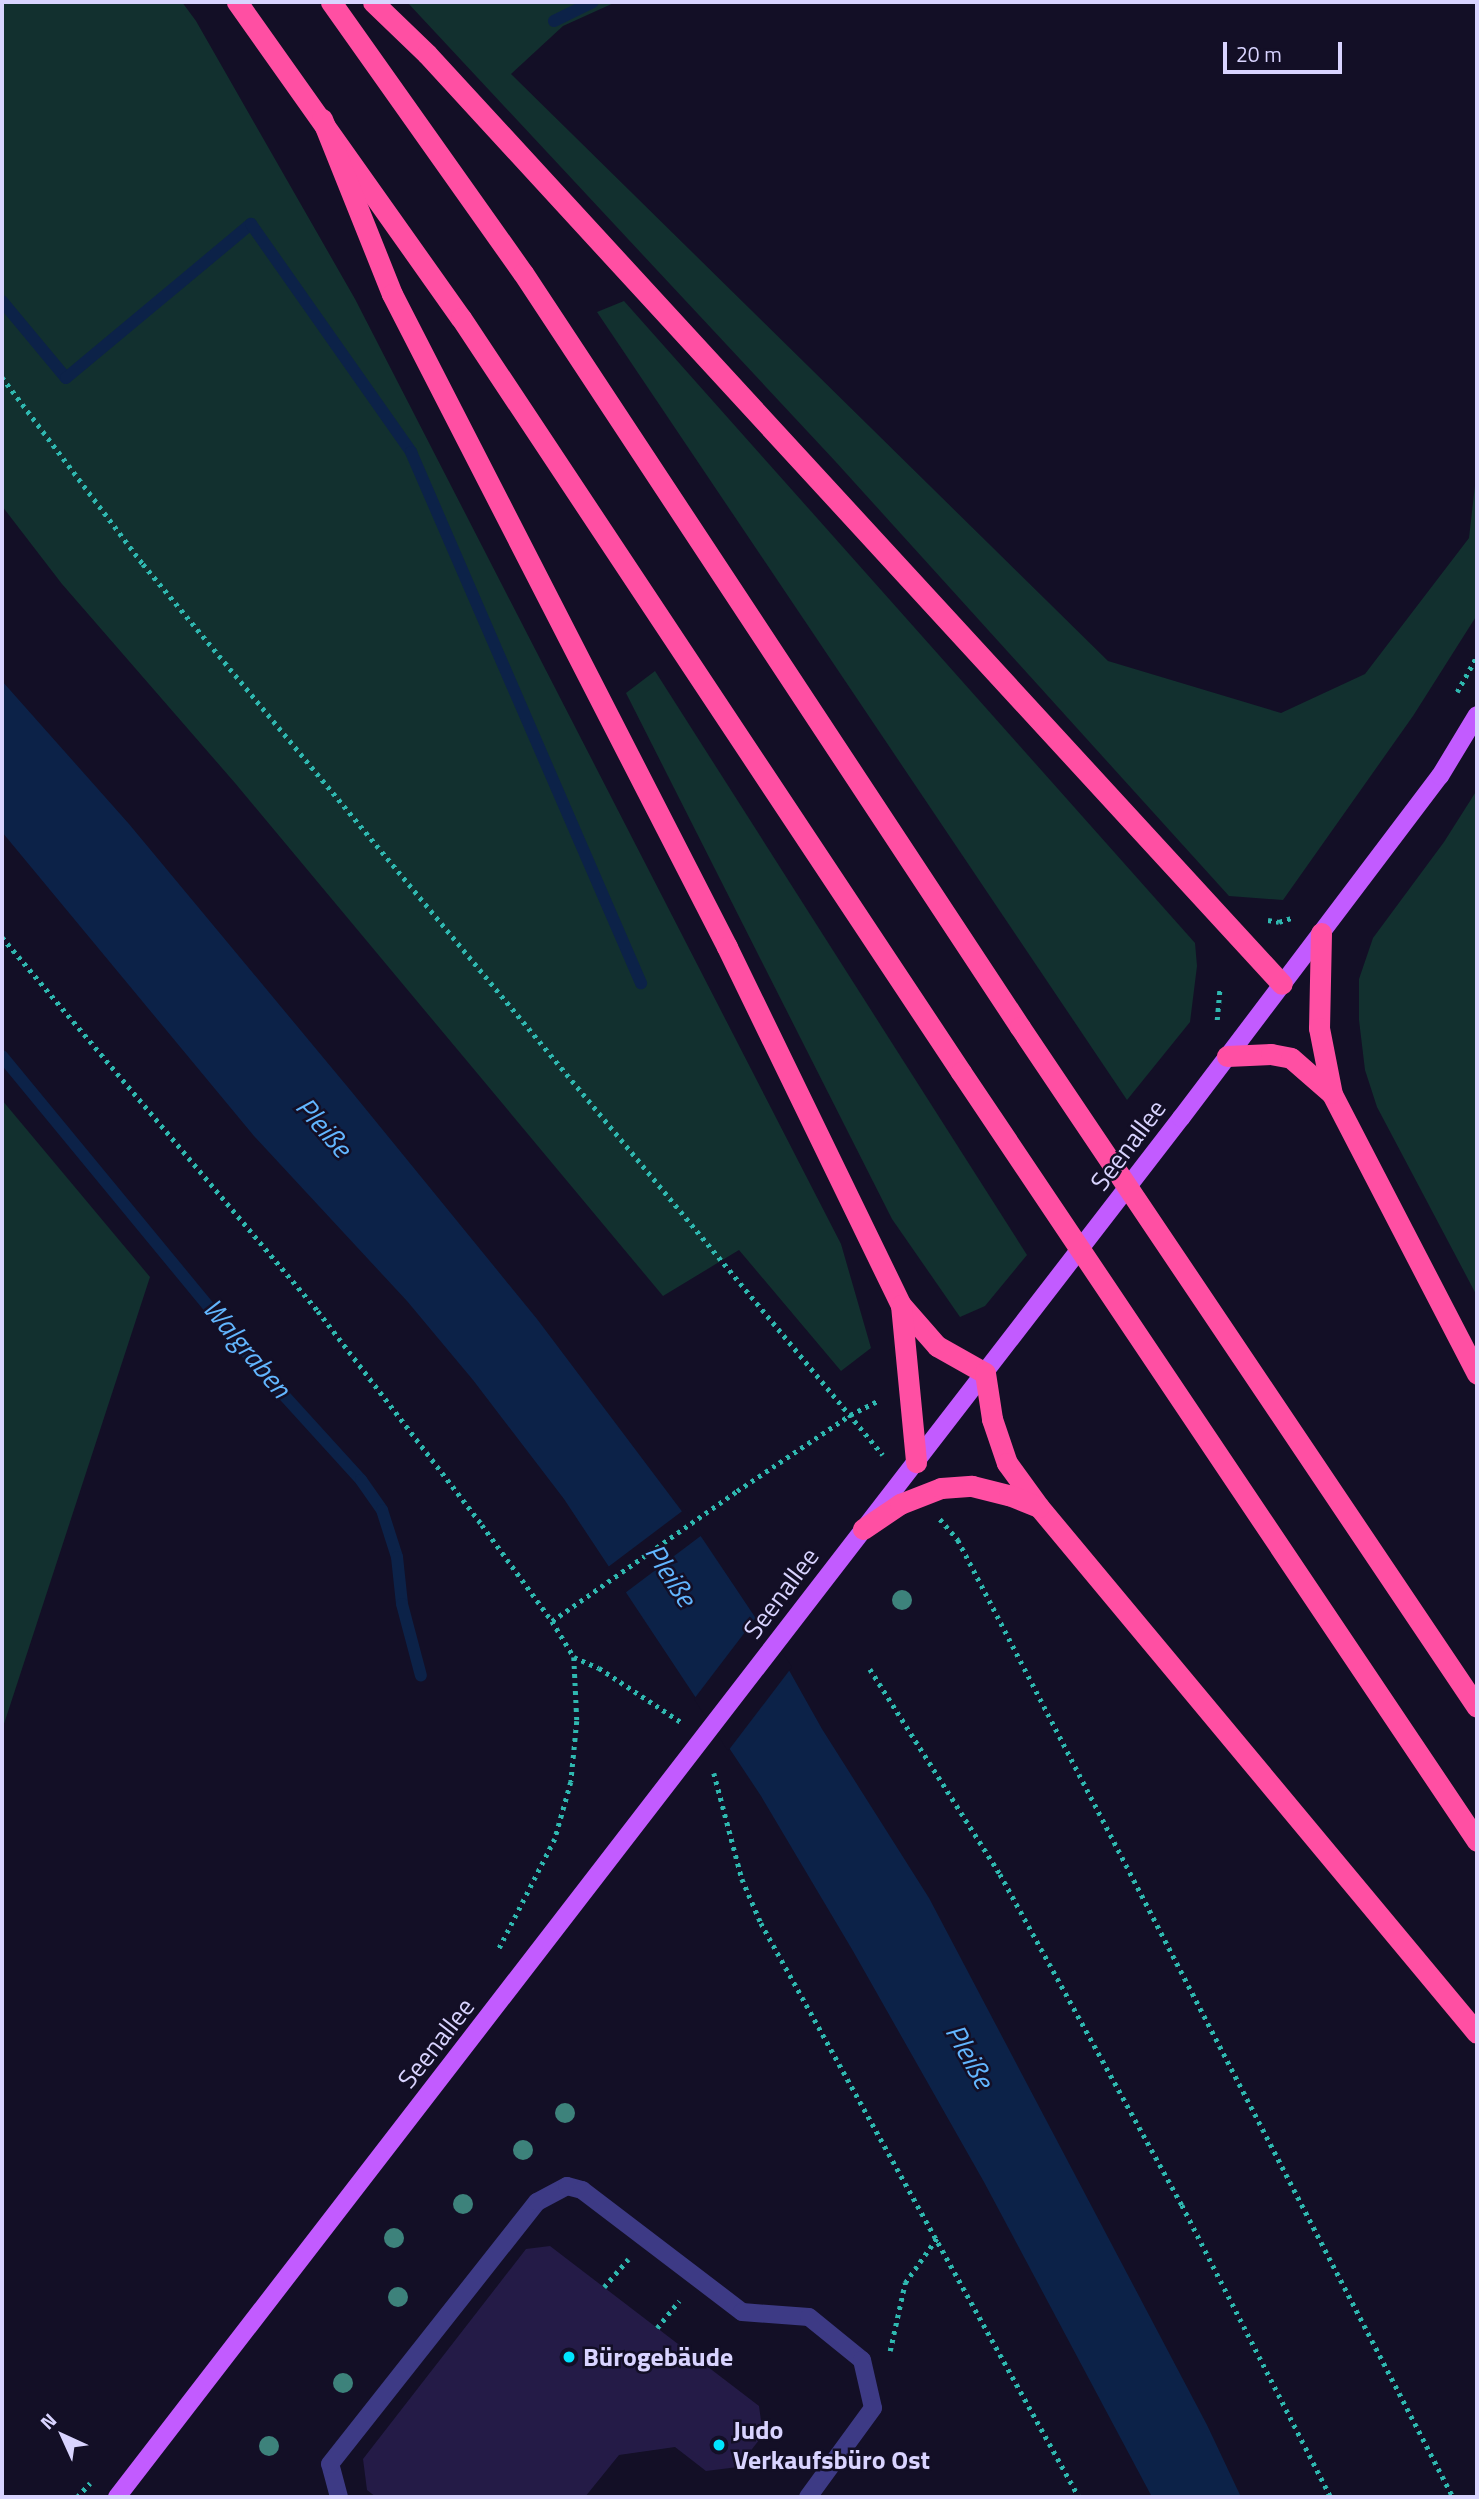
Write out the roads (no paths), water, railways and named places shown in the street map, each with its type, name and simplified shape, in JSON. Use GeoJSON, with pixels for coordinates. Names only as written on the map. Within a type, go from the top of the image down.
{"type":"FeatureCollection","features":[{"type":"Feature","properties":{"kind":"highway"},"geometry":{"type":"LineString","coordinates":[[237,2],[461,318],[976,1094],[1477,1840]]}},
{"type":"Feature","properties":{"kind":"highway"},"geometry":{"type":"LineString","coordinates":[[331,2],[523,273],[1013,1015],[1477,1707]]}},
{"type":"Feature","properties":{"kind":"highway"},"geometry":{"type":"LineString","coordinates":[[373,2],[427,54],[1282,984]]}},
{"type":"Feature","properties":{"kind":"highway"},"geometry":{"type":"LineString","coordinates":[[322,119],[391,294],[727,947],[901,1305],[937,1346],[985,1373],[992,1419],[1007,1463],[1039,1507],[1477,2033]]}},
{"type":"Feature","properties":{"kind":"highway"},"geometry":{"type":"LineString","coordinates":[[1321,933],[1319,1028],[1332,1094],[1477,1374]]}},
{"type":"Feature","properties":{"kind":"highway"},"geometry":{"type":"LineString","coordinates":[[1227,1056],[1271,1054],[1291,1058],[1332,1094]]}},
{"type":"Feature","properties":{"kind":"highway"},"geometry":{"type":"LineString","coordinates":[[901,1305],[910,1470]]}},
{"type":"Feature","properties":{"kind":"highway"},"geometry":{"type":"LineString","coordinates":[[863,1529],[900,1504],[941,1488],[972,1486],[1009,1495],[1039,1507]]}},
{"type":"Feature","properties":{"kind":"main road","name":"Seenallee"},"geometry":{"type":"LineString","coordinates":[[117,2497],[1196,1099],[1440,776],[1477,715]]}},
{"type":"Feature","properties":{"kind":"lane"},"geometry":{"type":"LineString","coordinates":[[339,2497],[330,2465],[537,2202],[566,2186],[583,2190],[742,2312],[809,2317],[862,2360],[873,2408],[808,2497]]}},
{"type":"Feature","properties":{"kind":"water","name":"Pleiße"},"geometry":{"type":"Polygon","coordinates":[[[2,681],[129,824],[351,1091],[537,1319],[702,1538],[781,1656],[822,1729],[929,1898],[1207,2425],[1241,2497],[1152,2497],[984,2182],[853,1951],[761,1796],[564,1499],[473,1380],[407,1301],[254,1136],[2,832],[2,681]]]}},
{"type":"Feature","properties":{"kind":"waterway"},"geometry":{"type":"LineString","coordinates":[[554,21],[593,2]]}},
{"type":"Feature","properties":{"kind":"waterway"},"geometry":{"type":"LineString","coordinates":[[2,301],[66,378],[251,224],[411,452],[641,983]]}},
{"type":"Feature","properties":{"kind":"waterway","name":"Walgraben"},"geometry":{"type":"LineString","coordinates":[[2,1056],[261,1370],[361,1480],[382,1510],[397,1557],[402,1604],[421,1676]]}},
{"type":"Feature","properties":{"kind":"place","name":"Bürogebäude"},"geometry":{"type":"Point","coordinates":[569,2357]}},
{"type":"Feature","properties":{"kind":"place","name":"Judo Verkaufsbüro Ost"},"geometry":{"type":"Point","coordinates":[719,2445]}}]}
